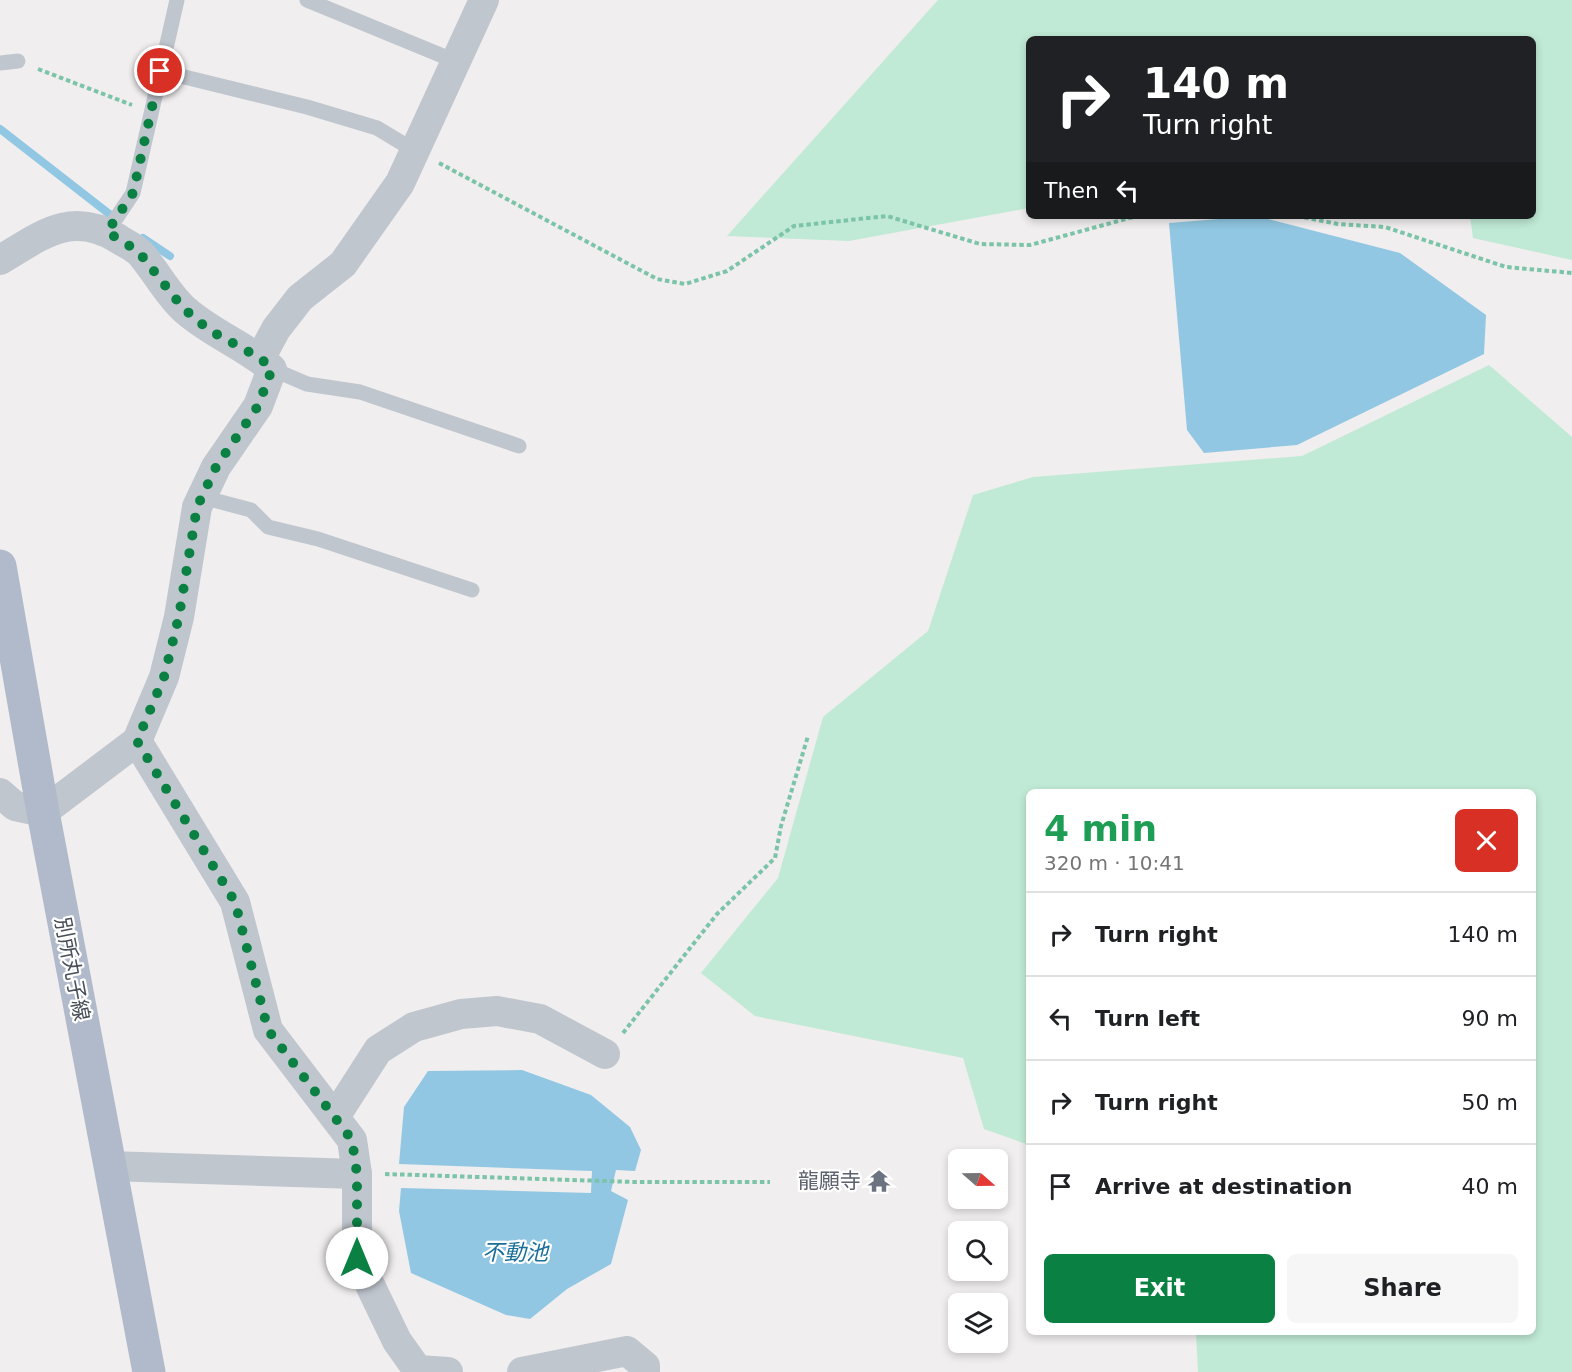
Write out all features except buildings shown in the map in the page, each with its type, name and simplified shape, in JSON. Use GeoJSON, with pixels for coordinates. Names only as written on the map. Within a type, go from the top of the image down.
{"type":"FeatureCollection","features":[{"type":"Feature","properties":{"kind":"main road","name":"別所丸子線"},"geometry":{"type":"LineString","coordinates":[[0,566],[43,812],[148,1372]]}},
{"type":"Feature","properties":{"kind":"street"},"geometry":{"type":"LineString","coordinates":[[0,793],[15,806],[43,812],[137,741],[166,667],[179,616],[197,507],[216,467],[258,406],[276,329],[300,298],[343,264],[400,183],[484,0]]}},
{"type":"Feature","properties":{"kind":"street"},"geometry":{"type":"LineString","coordinates":[[0,260],[51,231],[79,224],[113,224],[138,251],[183,308],[209,330],[266,364]]}},
{"type":"Feature","properties":{"kind":"street"},"geometry":{"type":"LineString","coordinates":[[137,741],[235,902],[268,1030],[286,1057],[352,1140],[357,1174],[357,1258],[397,1341],[419,1371],[448,1372]]}},
{"type":"Feature","properties":{"kind":"street"},"geometry":{"type":"LineString","coordinates":[[334,1117],[378,1050],[414,1027],[461,1014],[497,1011],[540,1019],[605,1054]]}},
{"type":"Feature","properties":{"kind":"street"},"geometry":{"type":"LineString","coordinates":[[109,1166],[357,1174]]}},
{"type":"Feature","properties":{"kind":"street"},"geometry":{"type":"LineString","coordinates":[[522,1372],[627,1352],[645,1366],[645,1372]]}},
{"type":"Feature","properties":{"kind":"lane"},"geometry":{"type":"LineString","coordinates":[[113,224],[133,193],[149,111],[177,0]]}},
{"type":"Feature","properties":{"kind":"lane"},"geometry":{"type":"LineString","coordinates":[[307,0],[455,61]]}},
{"type":"Feature","properties":{"kind":"lane"},"geometry":{"type":"LineString","coordinates":[[0,63],[18,62]]}},
{"type":"Feature","properties":{"kind":"lane"},"geometry":{"type":"LineString","coordinates":[[160,71],[308,107],[377,128],[415,151]]}},
{"type":"Feature","properties":{"kind":"lane"},"geometry":{"type":"LineString","coordinates":[[266,364],[307,384],[360,392],[519,446]]}},
{"type":"Feature","properties":{"kind":"lane"},"geometry":{"type":"LineString","coordinates":[[202,496],[251,510],[268,527],[318,539],[472,590]]}},
{"type":"Feature","properties":{"kind":"path"},"geometry":{"type":"LineString","coordinates":[[18,62],[149,111]]}},
{"type":"Feature","properties":{"kind":"path"},"geometry":{"type":"LineString","coordinates":[[415,151],[657,279],[685,284],[727,272],[794,226],[887,216],[980,244],[1030,245],[1126,219]]}},
{"type":"Feature","properties":{"kind":"path"},"geometry":{"type":"LineString","coordinates":[[1312,219],[1338,224],[1385,227],[1506,267],[1572,273]]}},
{"type":"Feature","properties":{"kind":"path"},"geometry":{"type":"LineString","coordinates":[[605,1054],[717,915],[775,858],[781,826],[808,736]]}},
{"type":"Feature","properties":{"kind":"path"},"geometry":{"type":"LineString","coordinates":[[357,1174],[635,1182],[770,1182]]}},
{"type":"Feature","properties":{"kind":"green space"},"geometry":{"type":"Polygon","coordinates":[[[938,0],[1572,0],[1572,260],[1473,238],[1470,219],[1536,219],[1536,36],[1026,36],[1026,209],[849,241],[727,236],[938,0]]]}},
{"type":"Feature","properties":{"kind":"green space"},"geometry":{"type":"Polygon","coordinates":[[[1489,365],[1572,437],[1572,1372],[1198,1372],[1196,1335],[1536,1335],[1536,789],[1026,789],[1026,1144],[984,1129],[963,1058],[755,1016],[701,973],[778,878],[823,717],[928,631],[973,495],[1033,477],[1302,456],[1489,365]]]}},
{"type":"Feature","properties":{"kind":"water"},"geometry":{"type":"Polygon","coordinates":[[[1219,219],[1268,219],[1400,253],[1486,315],[1484,354],[1297,445],[1204,453],[1187,430],[1169,223],[1219,219]]]}},
{"type":"Feature","properties":{"kind":"water","name":"不動池"},"geometry":{"type":"Polygon","coordinates":[[[522,1070],[591,1095],[630,1127],[641,1150],[635,1171],[616,1170],[611,1191],[628,1200],[611,1264],[567,1289],[530,1319],[506,1315],[411,1273],[399,1211],[401,1188],[591,1193],[592,1171],[399,1164],[404,1107],[428,1071],[522,1070]]]}},
{"type":"Feature","properties":{"kind":"waterway"},"geometry":{"type":"LineString","coordinates":[[0,129],[117,220]]}},
{"type":"Feature","properties":{"kind":"waterway"},"geometry":{"type":"LineString","coordinates":[[143,238],[170,256]]}},
{"type":"Feature","properties":{"kind":"place","name":"龍願寺"},"geometry":{"type":"Point","coordinates":[879,1181]}},
{"type":"Feature","properties":{"kind":"route"},"geometry":{"type":"LineString","coordinates":[[160,71],[149,111],[133,193],[107,232],[138,251],[183,308],[209,330],[260,358],[272,369],[258,406],[216,467],[197,507],[179,616],[164,677],[137,741],[235,902],[268,1030],[286,1057],[352,1140],[357,1174],[357,1258]]}}]}
